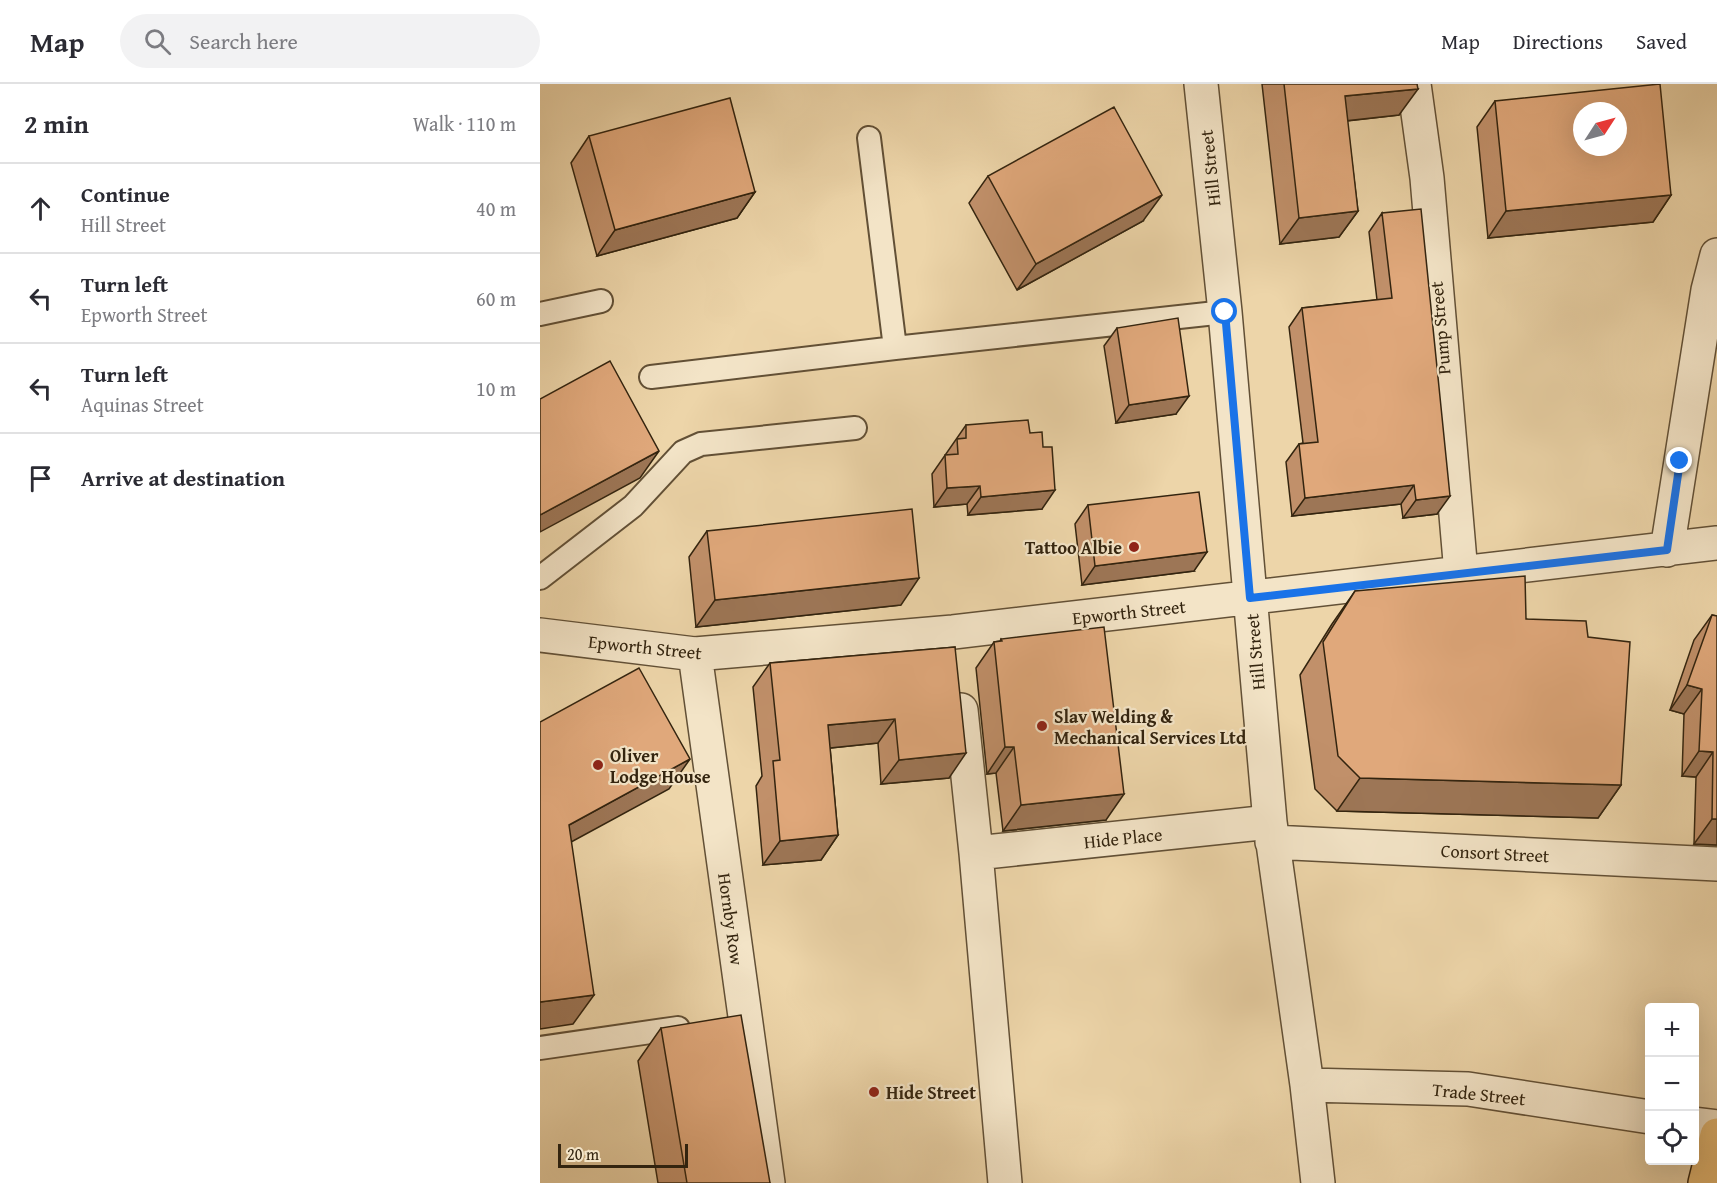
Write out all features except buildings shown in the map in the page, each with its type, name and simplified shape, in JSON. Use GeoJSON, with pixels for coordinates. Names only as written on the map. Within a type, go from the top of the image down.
{"type":"FeatureCollection","features":[{"type":"Feature","properties":{"kind":"main road"},"geometry":{"type":"LineString","coordinates":[[1705,1183],[1717,1135]]}},
{"type":"Feature","properties":{"kind":"street","name":"Hill Street"},"geometry":{"type":"LineString","coordinates":[[1201,84],[1225,312],[1271,832],[1307,1085],[1318,1183]]}},
{"type":"Feature","properties":{"kind":"street","name":"Pump Street"},"geometry":{"type":"LineString","coordinates":[[1414,84],[1427,178],[1461,573]]}},
{"type":"Feature","properties":{"kind":"street"},"geometry":{"type":"LineString","coordinates":[[1667,550],[1706,302],[1717,255]]}},
{"type":"Feature","properties":{"kind":"street","name":"Epworth Street"},"geometry":{"type":"LineString","coordinates":[[540,635],[694,654],[953,632],[1717,543]]}},
{"type":"Feature","properties":{"kind":"street"},"geometry":{"type":"LineString","coordinates":[[953,632],[976,853],[1005,1183]]}},
{"type":"Feature","properties":{"kind":"street","name":"Hornby Row"},"geometry":{"type":"LineString","coordinates":[[694,654],[768,1183]]}},
{"type":"Feature","properties":{"kind":"street","name":"Hide Place"},"geometry":{"type":"LineString","coordinates":[[976,853],[1271,832]]}},
{"type":"Feature","properties":{"kind":"street","name":"Consort Street"},"geometry":{"type":"LineString","coordinates":[[1271,832],[1717,864]]}},
{"type":"Feature","properties":{"kind":"street","name":"Trade Street"},"geometry":{"type":"LineString","coordinates":[[1307,1085],[1468,1089],[1645,1116]]}},
{"type":"Feature","properties":{"kind":"street"},"geometry":{"type":"LineString","coordinates":[[1699,1125],[1717,1127]]}},
{"type":"Feature","properties":{"kind":"lane"},"geometry":{"type":"LineString","coordinates":[[869,138],[895,348]]}},
{"type":"Feature","properties":{"kind":"lane"},"geometry":{"type":"LineString","coordinates":[[540,314],[601,301]]}},
{"type":"Feature","properties":{"kind":"lane"},"geometry":{"type":"LineString","coordinates":[[651,378],[895,348],[1225,312]]}},
{"type":"Feature","properties":{"kind":"lane"},"geometry":{"type":"LineString","coordinates":[[540,578],[633,506],[683,452],[702,444],[855,428]]}},
{"type":"Feature","properties":{"kind":"lane"},"geometry":{"type":"LineString","coordinates":[[540,1048],[678,1028]]}},
{"type":"Feature","properties":{"kind":"place","name":"Tattoo Albie"},"geometry":{"type":"Point","coordinates":[1134,547]}},
{"type":"Feature","properties":{"kind":"place","name":"Slav Welding & Mechanical Services Ltd"},"geometry":{"type":"Point","coordinates":[1042,726]}},
{"type":"Feature","properties":{"kind":"place","name":"Oliver Lodge House"},"geometry":{"type":"Point","coordinates":[598,765]}},
{"type":"Feature","properties":{"kind":"place","name":"Hide Street"},"geometry":{"type":"Point","coordinates":[874,1092]}},
{"type":"Feature","properties":{"kind":"route"},"geometry":{"type":"LineString","coordinates":[[1225,312],[1250,598],[1667,550],[1680,461]]}}]}
